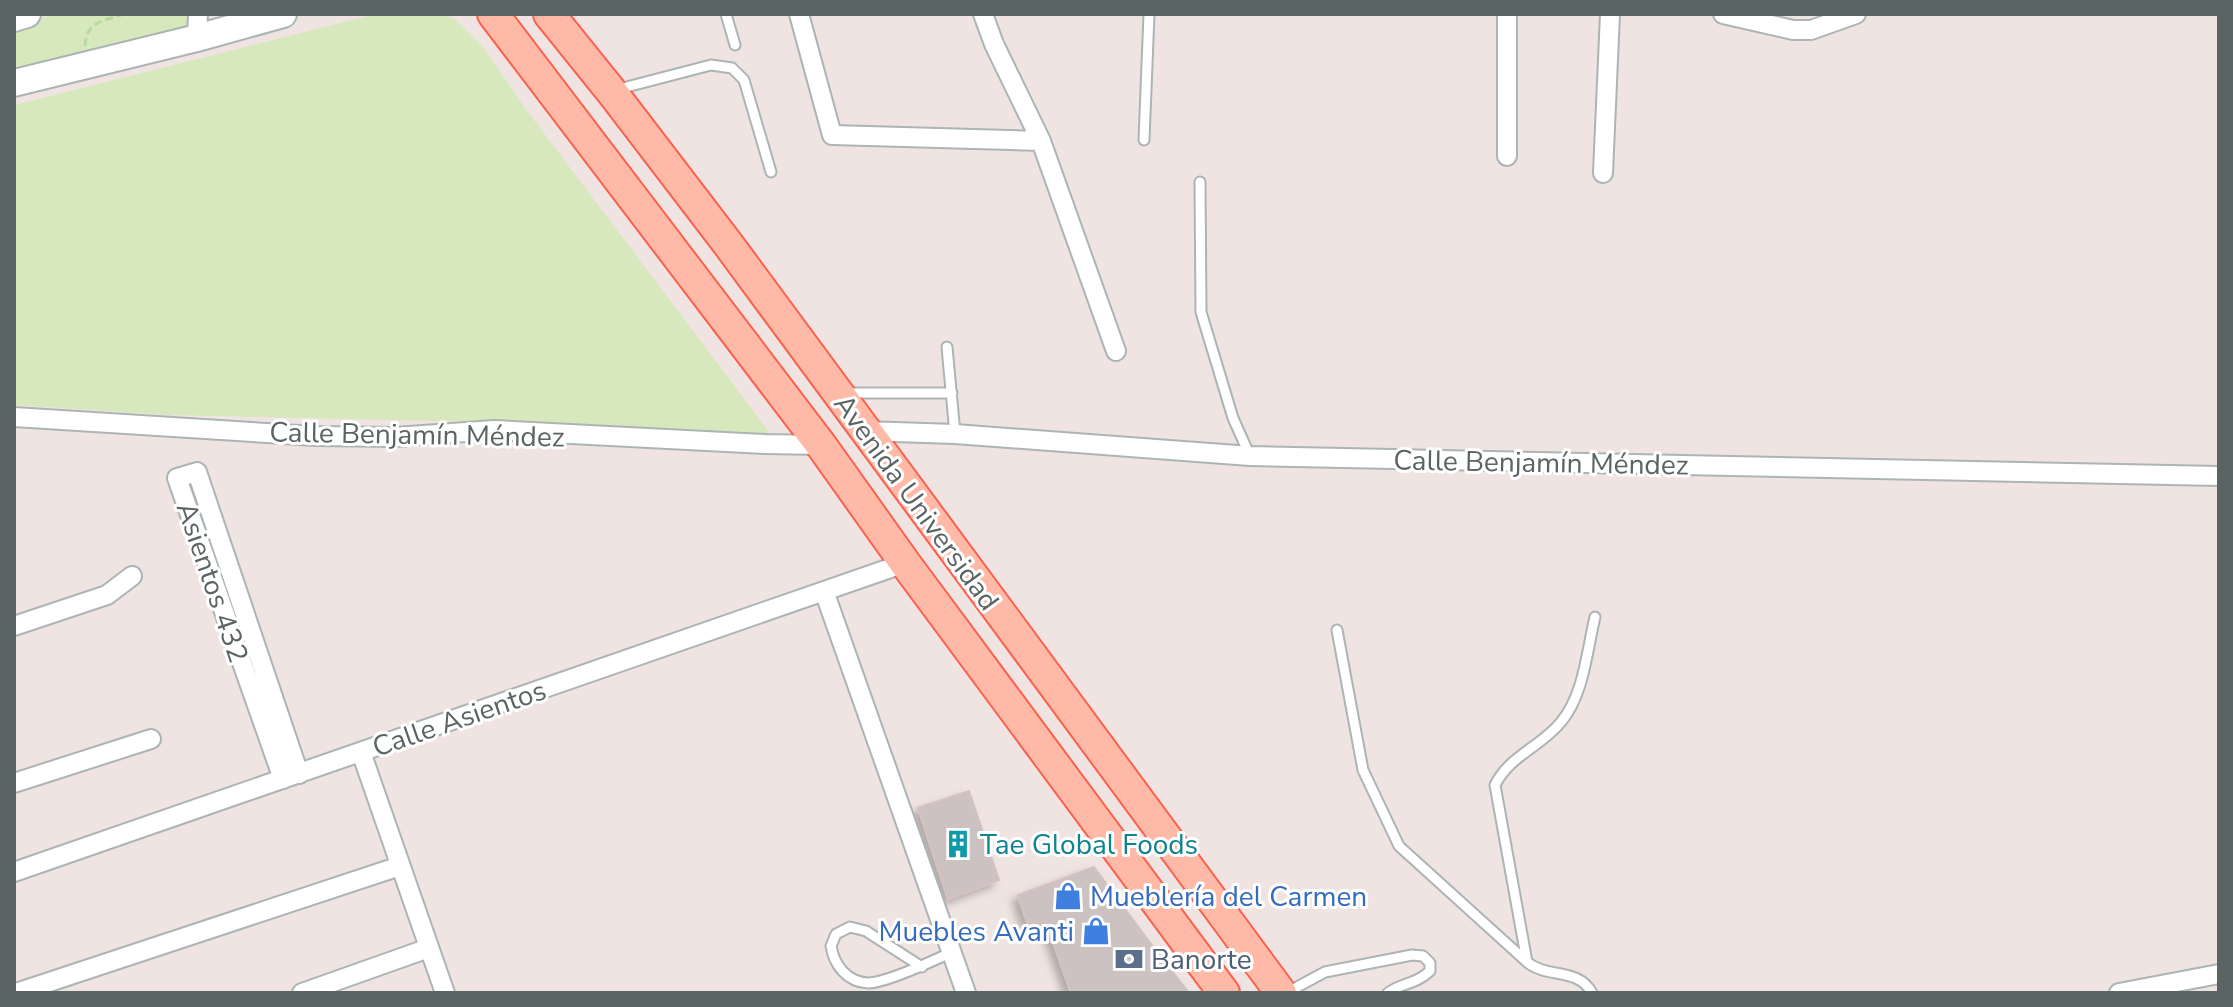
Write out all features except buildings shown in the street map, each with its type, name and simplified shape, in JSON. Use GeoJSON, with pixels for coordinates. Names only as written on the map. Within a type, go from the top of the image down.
{"type":"FeatureCollection","features":[{"type":"Feature","properties":{"kind":"main road"},"geometry":{"type":"LineString","coordinates":[[14,18],[27,14]]}},
{"type":"Feature","properties":{"kind":"main road"},"geometry":{"type":"LineString","coordinates":[[14,83],[198,26],[283,14]]}},
{"type":"Feature","properties":{"kind":"main road","name":"Avenida Universidad"},"geometry":{"type":"LineString","coordinates":[[549,14],[568,26],[611,91],[1284,993]]}},
{"type":"Feature","properties":{"kind":"main road","name":"Avenida Universidad"},"geometry":{"type":"LineString","coordinates":[[495,20],[821,445],[1224,993]]}},
{"type":"Feature","properties":{"kind":"street"},"geometry":{"type":"LineString","coordinates":[[799,14],[832,135],[1041,141]]}},
{"type":"Feature","properties":{"kind":"street"},"geometry":{"type":"LineString","coordinates":[[983,14],[994,44],[1041,141],[1116,351]]}},
{"type":"Feature","properties":{"kind":"street"},"geometry":{"type":"LineString","coordinates":[[1507,14],[1507,156]]}},
{"type":"Feature","properties":{"kind":"street"},"geometry":{"type":"LineString","coordinates":[[1603,173],[1610,14]]}},
{"type":"Feature","properties":{"kind":"street"},"geometry":{"type":"LineString","coordinates":[[1723,14],[1793,30],[1811,30],[1856,14]]}},
{"type":"Feature","properties":{"kind":"street","name":"Calle Benjamín Méndez"},"geometry":{"type":"LineString","coordinates":[[14,417],[315,436],[395,437],[494,430],[821,445]]}},
{"type":"Feature","properties":{"kind":"street","name":"Calle Benjamín Méndez"},"geometry":{"type":"LineString","coordinates":[[864,431],[955,434],[1250,456],[2219,476]]}},
{"type":"Feature","properties":{"kind":"street","name":"Asientos 432"},"geometry":{"type":"LineString","coordinates":[[227,592],[197,472],[177,478],[227,592],[291,776]]}},
{"type":"Feature","properties":{"kind":"street","name":"Calle Asientos"},"geometry":{"type":"LineString","coordinates":[[14,872],[905,563]]}},
{"type":"Feature","properties":{"kind":"street"},"geometry":{"type":"LineString","coordinates":[[14,626],[107,595],[132,576]]}},
{"type":"Feature","properties":{"kind":"street"},"geometry":{"type":"LineString","coordinates":[[824,591],[966,993]]}},
{"type":"Feature","properties":{"kind":"street"},"geometry":{"type":"LineString","coordinates":[[14,783],[151,739]]}},
{"type":"Feature","properties":{"kind":"street"},"geometry":{"type":"LineString","coordinates":[[361,752],[445,993]]}},
{"type":"Feature","properties":{"kind":"street"},"geometry":{"type":"LineString","coordinates":[[16,993],[400,866]]}},
{"type":"Feature","properties":{"kind":"street"},"geometry":{"type":"LineString","coordinates":[[302,993],[429,948]]}},
{"type":"Feature","properties":{"kind":"street"},"geometry":{"type":"LineString","coordinates":[[2119,993],[2219,974]]}},
{"type":"Feature","properties":{"kind":"lane"},"geometry":{"type":"LineString","coordinates":[[726,14],[735,45]]}},
{"type":"Feature","properties":{"kind":"lane"},"geometry":{"type":"LineString","coordinates":[[1144,140],[1149,14]]}},
{"type":"Feature","properties":{"kind":"lane"},"geometry":{"type":"LineString","coordinates":[[611,91],[711,65],[732,68],[744,80],[771,172]]}},
{"type":"Feature","properties":{"kind":"lane"},"geometry":{"type":"LineString","coordinates":[[1200,182],[1201,312],[1233,418],[1250,456]]}},
{"type":"Feature","properties":{"kind":"lane"},"geometry":{"type":"LineString","coordinates":[[947,347],[955,434]]}},
{"type":"Feature","properties":{"kind":"lane"},"geometry":{"type":"LineString","coordinates":[[836,393],[952,393]]}},
{"type":"Feature","properties":{"kind":"lane"},"geometry":{"type":"LineString","coordinates":[[1527,962],[1495,785],[1503,770],[1560,724],[1574,703],[1595,617]]}},
{"type":"Feature","properties":{"kind":"lane"},"geometry":{"type":"LineString","coordinates":[[1337,630],[1363,770],[1399,846],[1537,970],[1571,975],[1587,983],[1592,993]]}},
{"type":"Feature","properties":{"kind":"lane"},"geometry":{"type":"LineString","coordinates":[[922,967],[866,931],[850,927],[836,934],[831,946],[838,969],[852,978],[869,983],[922,967],[952,952]]}},
{"type":"Feature","properties":{"kind":"lane"},"geometry":{"type":"LineString","coordinates":[[1284,993],[1325,972],[1412,955],[1423,956],[1430,963],[1430,971],[1420,981],[1397,987],[1388,993]]}},
{"type":"Feature","properties":{"kind":"path"},"geometry":{"type":"LineString","coordinates":[[87,58],[84,44],[86,32],[95,23],[124,14]]}},
{"type":"Feature","properties":{"kind":"green space"},"geometry":{"type":"Polygon","coordinates":[[[57,14],[189,14],[188,25],[183,32],[14,74],[14,26],[57,14]]]}},
{"type":"Feature","properties":{"kind":"green space"},"geometry":{"type":"Polygon","coordinates":[[[376,14],[439,14],[455,19],[483,47],[525,108],[772,436],[610,425],[169,415],[14,405],[14,105],[376,14]]]}},
{"type":"Feature","properties":{"kind":"place","name":"Tae Global Foods"},"geometry":{"type":"Point","coordinates":[958,844]}},
{"type":"Feature","properties":{"kind":"place","name":"Mueblería del Carmen"},"geometry":{"type":"Point","coordinates":[1068,896]}},
{"type":"Feature","properties":{"kind":"place","name":"Muebles Avanti"},"geometry":{"type":"Point","coordinates":[1096,931]}},
{"type":"Feature","properties":{"kind":"place","name":"Banorte"},"geometry":{"type":"Point","coordinates":[1129,959]}}]}
